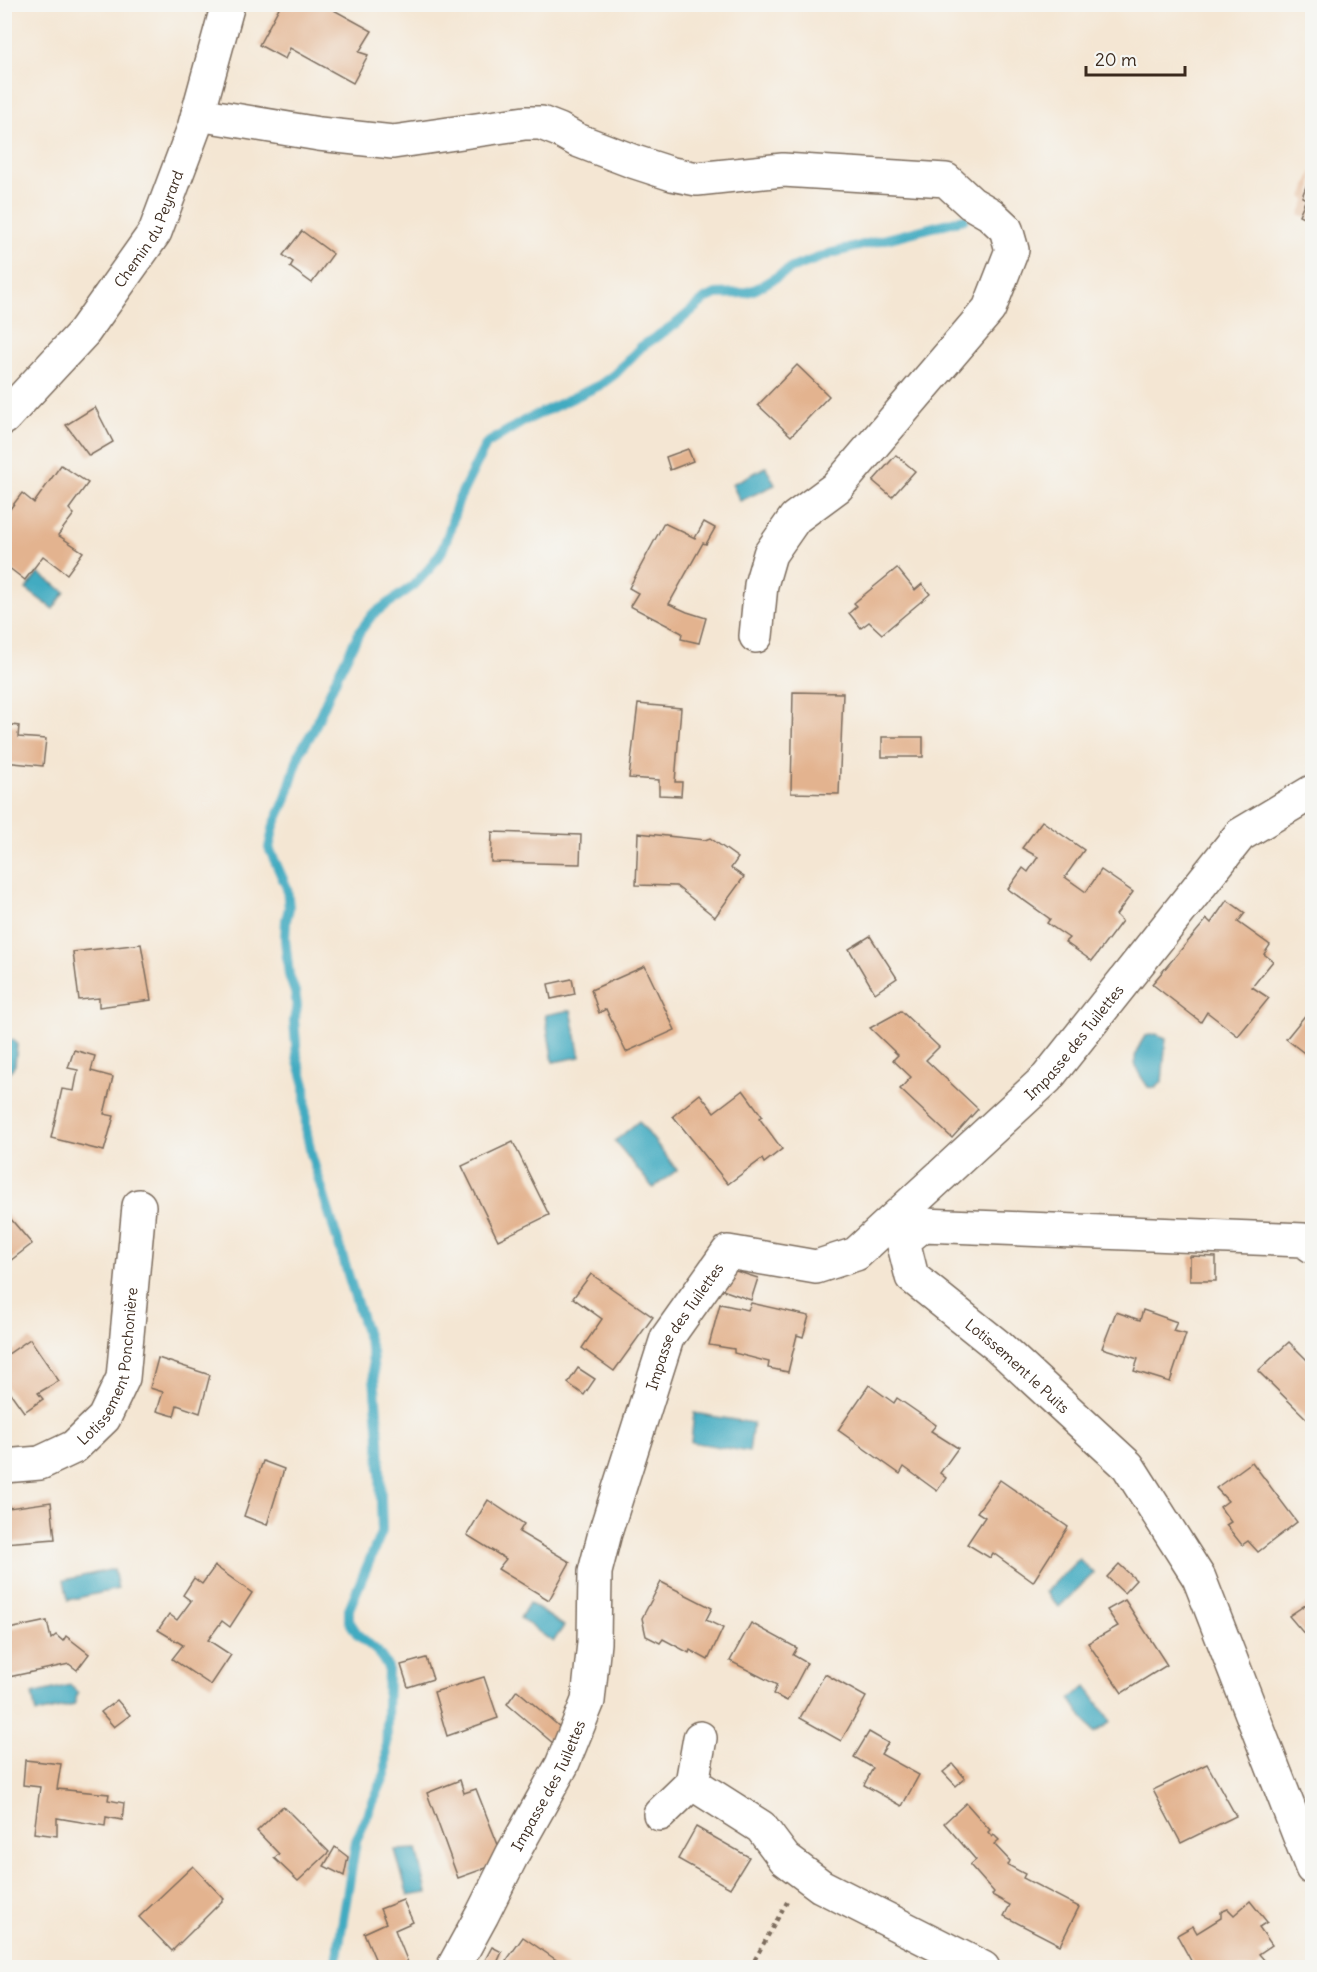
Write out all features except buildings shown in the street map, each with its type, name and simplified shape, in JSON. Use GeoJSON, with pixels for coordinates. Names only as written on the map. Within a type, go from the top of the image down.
{"type":"FeatureCollection","features":[{"type":"Feature","properties":{"kind":"street","name":"Chemin du Peyrard"},"geometry":{"type":"LineString","coordinates":[[4,418],[84,332],[155,232],[198,114],[228,4]]}},
{"type":"Feature","properties":{"kind":"street"},"geometry":{"type":"LineString","coordinates":[[198,114],[319,134],[393,142],[525,123],[541,123],[577,140],[632,161],[672,174],[697,179],[783,170],[946,180],[971,203],[990,214],[1006,229],[1012,250],[989,309],[837,487],[795,518],[770,554],[761,585],[756,636]]}},
{"type":"Feature","properties":{"kind":"street","name":"Impasse des Tuilettes"},"geometry":{"type":"LineString","coordinates":[[453,1968],[562,1765],[588,1701],[594,1643],[595,1572],[605,1533],[667,1338],[728,1252],[816,1267],[856,1254],[1047,1078],[1240,835],[1312,792]]}},
{"type":"Feature","properties":{"kind":"street","name":"Lotissement Ponchonière"},"geometry":{"type":"LineString","coordinates":[[4,1466],[40,1463],[74,1447],[104,1418],[123,1378],[140,1206]]}},
{"type":"Feature","properties":{"kind":"street","name":"Lotissement le Puits"},"geometry":{"type":"LineString","coordinates":[[1312,1246],[1304,1240],[923,1225],[903,1241],[912,1276],[998,1346],[1128,1466],[1199,1578],[1312,1868]]}},
{"type":"Feature","properties":{"kind":"street"},"geometry":{"type":"LineString","coordinates":[[660,1814],[692,1782],[700,1738]]}},
{"type":"Feature","properties":{"kind":"street"},"geometry":{"type":"LineString","coordinates":[[692,1782],[761,1827],[785,1859],[821,1886],[983,1968]]}},
{"type":"Feature","properties":{"kind":"path"},"geometry":{"type":"LineString","coordinates":[[750,1968],[804,1873]]}},
{"type":"Feature","properties":{"kind":"water"},"geometry":{"type":"Polygon","coordinates":[[[766,467],[775,485],[740,501],[732,484],[766,467]]]}},
{"type":"Feature","properties":{"kind":"water"},"geometry":{"type":"Polygon","coordinates":[[[38,573],[65,592],[53,609],[26,589],[38,573]]]}},
{"type":"Feature","properties":{"kind":"water"},"geometry":{"type":"Polygon","coordinates":[[[571,1010],[580,1057],[553,1062],[545,1015],[571,1010]]]}},
{"type":"Feature","properties":{"kind":"water"},"geometry":{"type":"Polygon","coordinates":[[[1156,1034],[1166,1038],[1162,1082],[1156,1088],[1148,1087],[1136,1067],[1135,1057],[1145,1036],[1156,1034]]]}},
{"type":"Feature","properties":{"kind":"water"},"geometry":{"type":"Polygon","coordinates":[[[7,1040],[13,1040],[17,1044],[15,1065],[8,1074],[5,1074],[5,1043],[7,1040]]]}},
{"type":"Feature","properties":{"kind":"water"},"geometry":{"type":"Polygon","coordinates":[[[639,1121],[677,1170],[653,1188],[615,1141],[639,1121]]]}},
{"type":"Feature","properties":{"kind":"water"},"geometry":{"type":"Polygon","coordinates":[[[694,1413],[753,1423],[749,1452],[691,1442],[694,1413]]]}},
{"type":"Feature","properties":{"kind":"water"},"geometry":{"type":"Polygon","coordinates":[[[1079,1559],[1094,1573],[1059,1607],[1045,1592],[1079,1559]]]}},
{"type":"Feature","properties":{"kind":"water"},"geometry":{"type":"Polygon","coordinates":[[[114,1569],[118,1589],[68,1600],[64,1580],[114,1569]]]}},
{"type":"Feature","properties":{"kind":"water"},"geometry":{"type":"Polygon","coordinates":[[[529,1603],[564,1626],[553,1642],[520,1618],[529,1603]]]}},
{"type":"Feature","properties":{"kind":"water"},"geometry":{"type":"Polygon","coordinates":[[[70,1685],[78,1693],[74,1705],[36,1713],[32,1694],[70,1685]]]}},
{"type":"Feature","properties":{"kind":"water"},"geometry":{"type":"Polygon","coordinates":[[[1086,1686],[1111,1722],[1094,1733],[1070,1699],[1086,1686]]]}},
{"type":"Feature","properties":{"kind":"water"},"geometry":{"type":"Polygon","coordinates":[[[417,1849],[427,1893],[408,1896],[395,1850],[417,1849]]]}},
{"type":"Feature","properties":{"kind":"waterway"},"geometry":{"type":"LineString","coordinates":[[335,1968],[356,1841],[386,1772],[388,1667],[377,1651],[358,1635],[349,1621],[349,1609],[382,1531],[379,1438],[372,1352],[311,1154],[306,1129],[305,1085],[297,1057],[294,1020],[297,1006],[289,975],[285,940],[289,908],[287,888],[269,848],[274,825],[285,801],[300,752],[313,731],[360,631],[373,614],[413,586],[442,551],[458,501],[486,444],[524,421],[600,385],[615,374],[641,347],[677,323],[705,299],[716,294],[744,293],[756,289],[792,268],[832,253],[964,219]]}}]}
